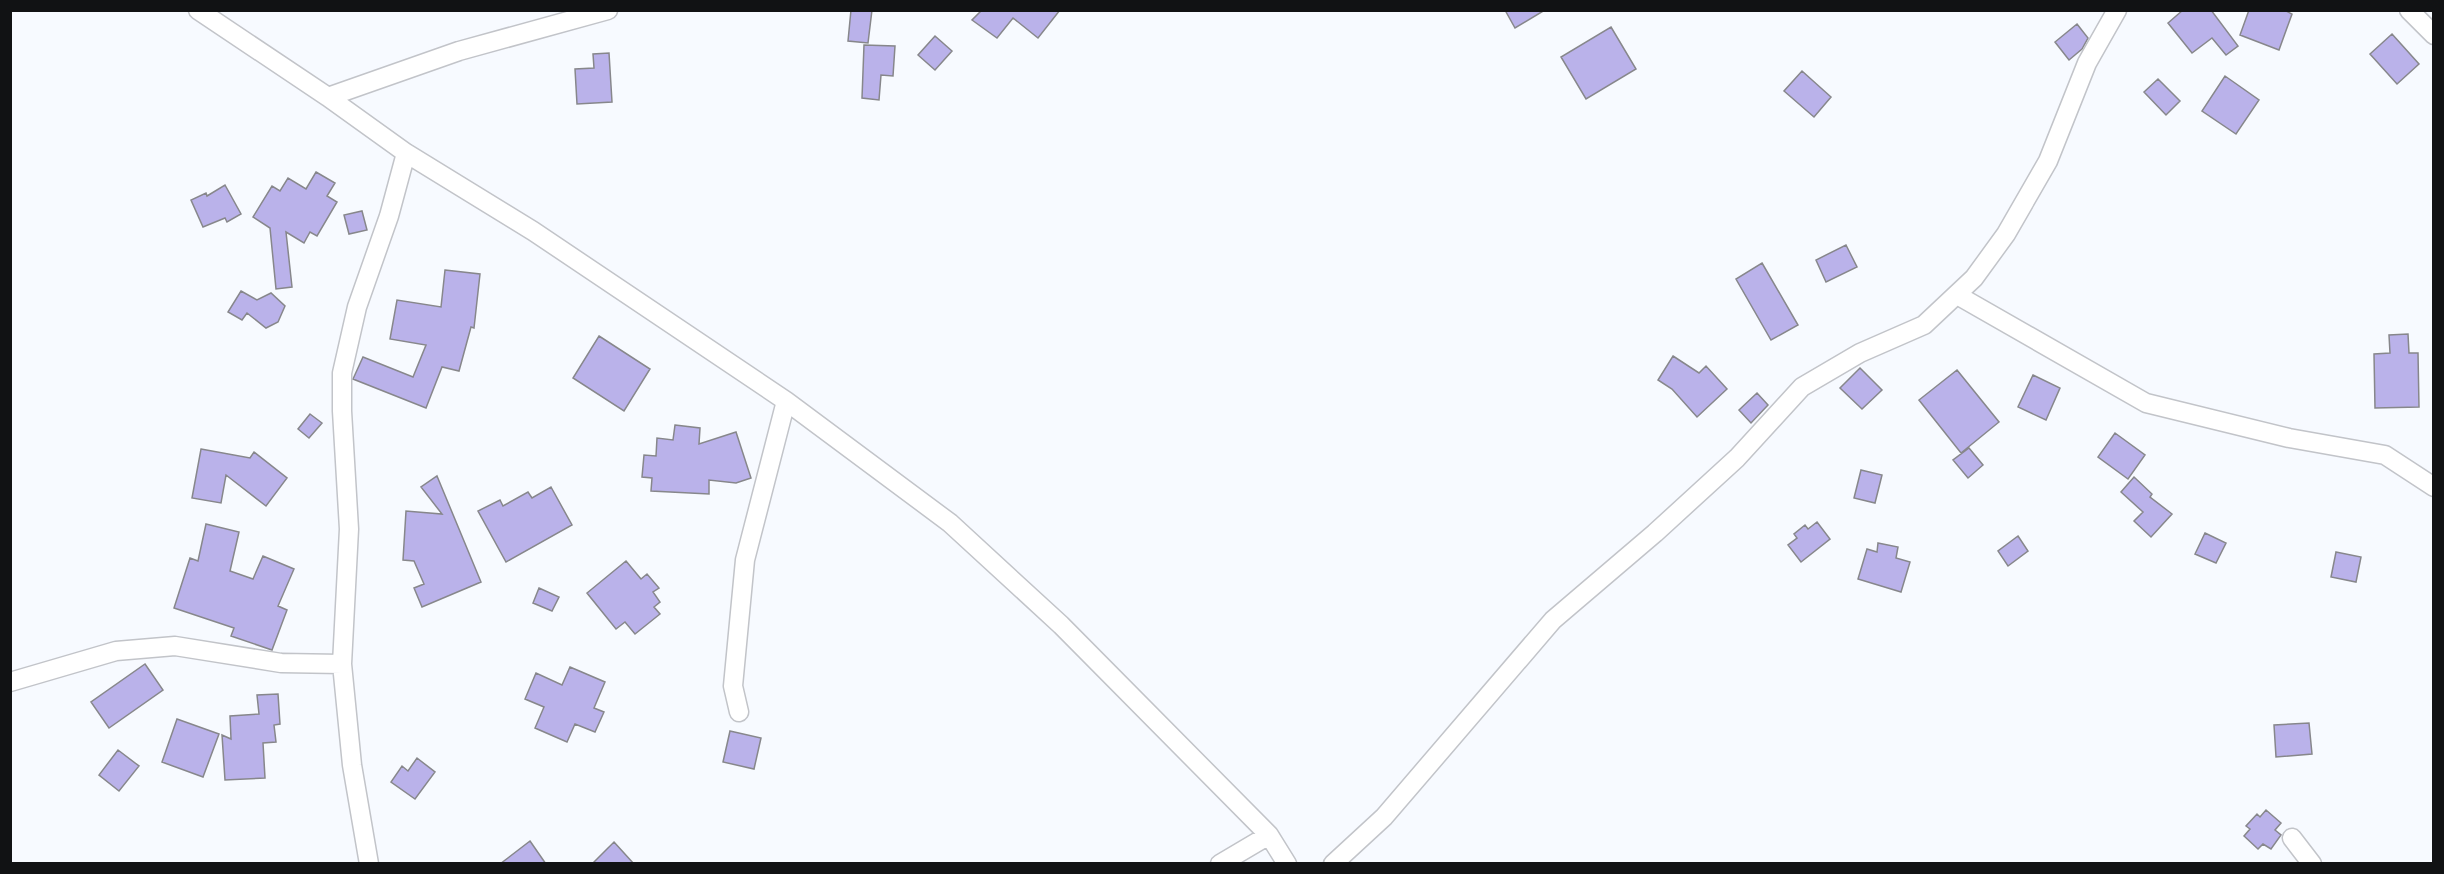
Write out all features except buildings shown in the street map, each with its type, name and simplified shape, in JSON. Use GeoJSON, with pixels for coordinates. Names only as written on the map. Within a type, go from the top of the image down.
{"type":"FeatureCollection","features":[{"type":"Feature","properties":{"kind":"street"},"geometry":{"type":"LineString","coordinates":[[198,10],[328,96],[406,153],[533,231],[786,401],[958,531],[1061,625],[1269,835],[1287,864]]}},
{"type":"Feature","properties":{"kind":"street"},"geometry":{"type":"LineString","coordinates":[[328,96],[459,51],[608,10]]}},
{"type":"Feature","properties":{"kind":"street"},"geometry":{"type":"LineString","coordinates":[[1333,864],[1384,817],[1553,620],[1655,533],[1737,458],[1802,387],[1860,353],[1924,325],[1974,278],[2006,234],[2048,161],[2087,63],[2117,10]]}},
{"type":"Feature","properties":{"kind":"street"},"geometry":{"type":"LineString","coordinates":[[2409,10],[2433,35]]}},
{"type":"Feature","properties":{"kind":"street"},"geometry":{"type":"LineString","coordinates":[[369,864],[352,765],[342,664],[349,529],[342,373],[357,307],[389,216],[406,153]]}},
{"type":"Feature","properties":{"kind":"street"},"geometry":{"type":"LineString","coordinates":[[1957,295],[2146,403],[2289,438],[2385,455],[2433,487]]}},
{"type":"Feature","properties":{"kind":"street"},"geometry":{"type":"LineString","coordinates":[[739,712],[732,686],[745,560],[786,401]]}},
{"type":"Feature","properties":{"kind":"street"},"geometry":{"type":"LineString","coordinates":[[10,682],[116,651],[176,646],[281,663],[342,664]]}},
{"type":"Feature","properties":{"kind":"street"},"geometry":{"type":"LineString","coordinates":[[1220,864],[1269,835]]}},
{"type":"Feature","properties":{"kind":"street"},"geometry":{"type":"LineString","coordinates":[[2292,838],[2312,864]]}}]}
